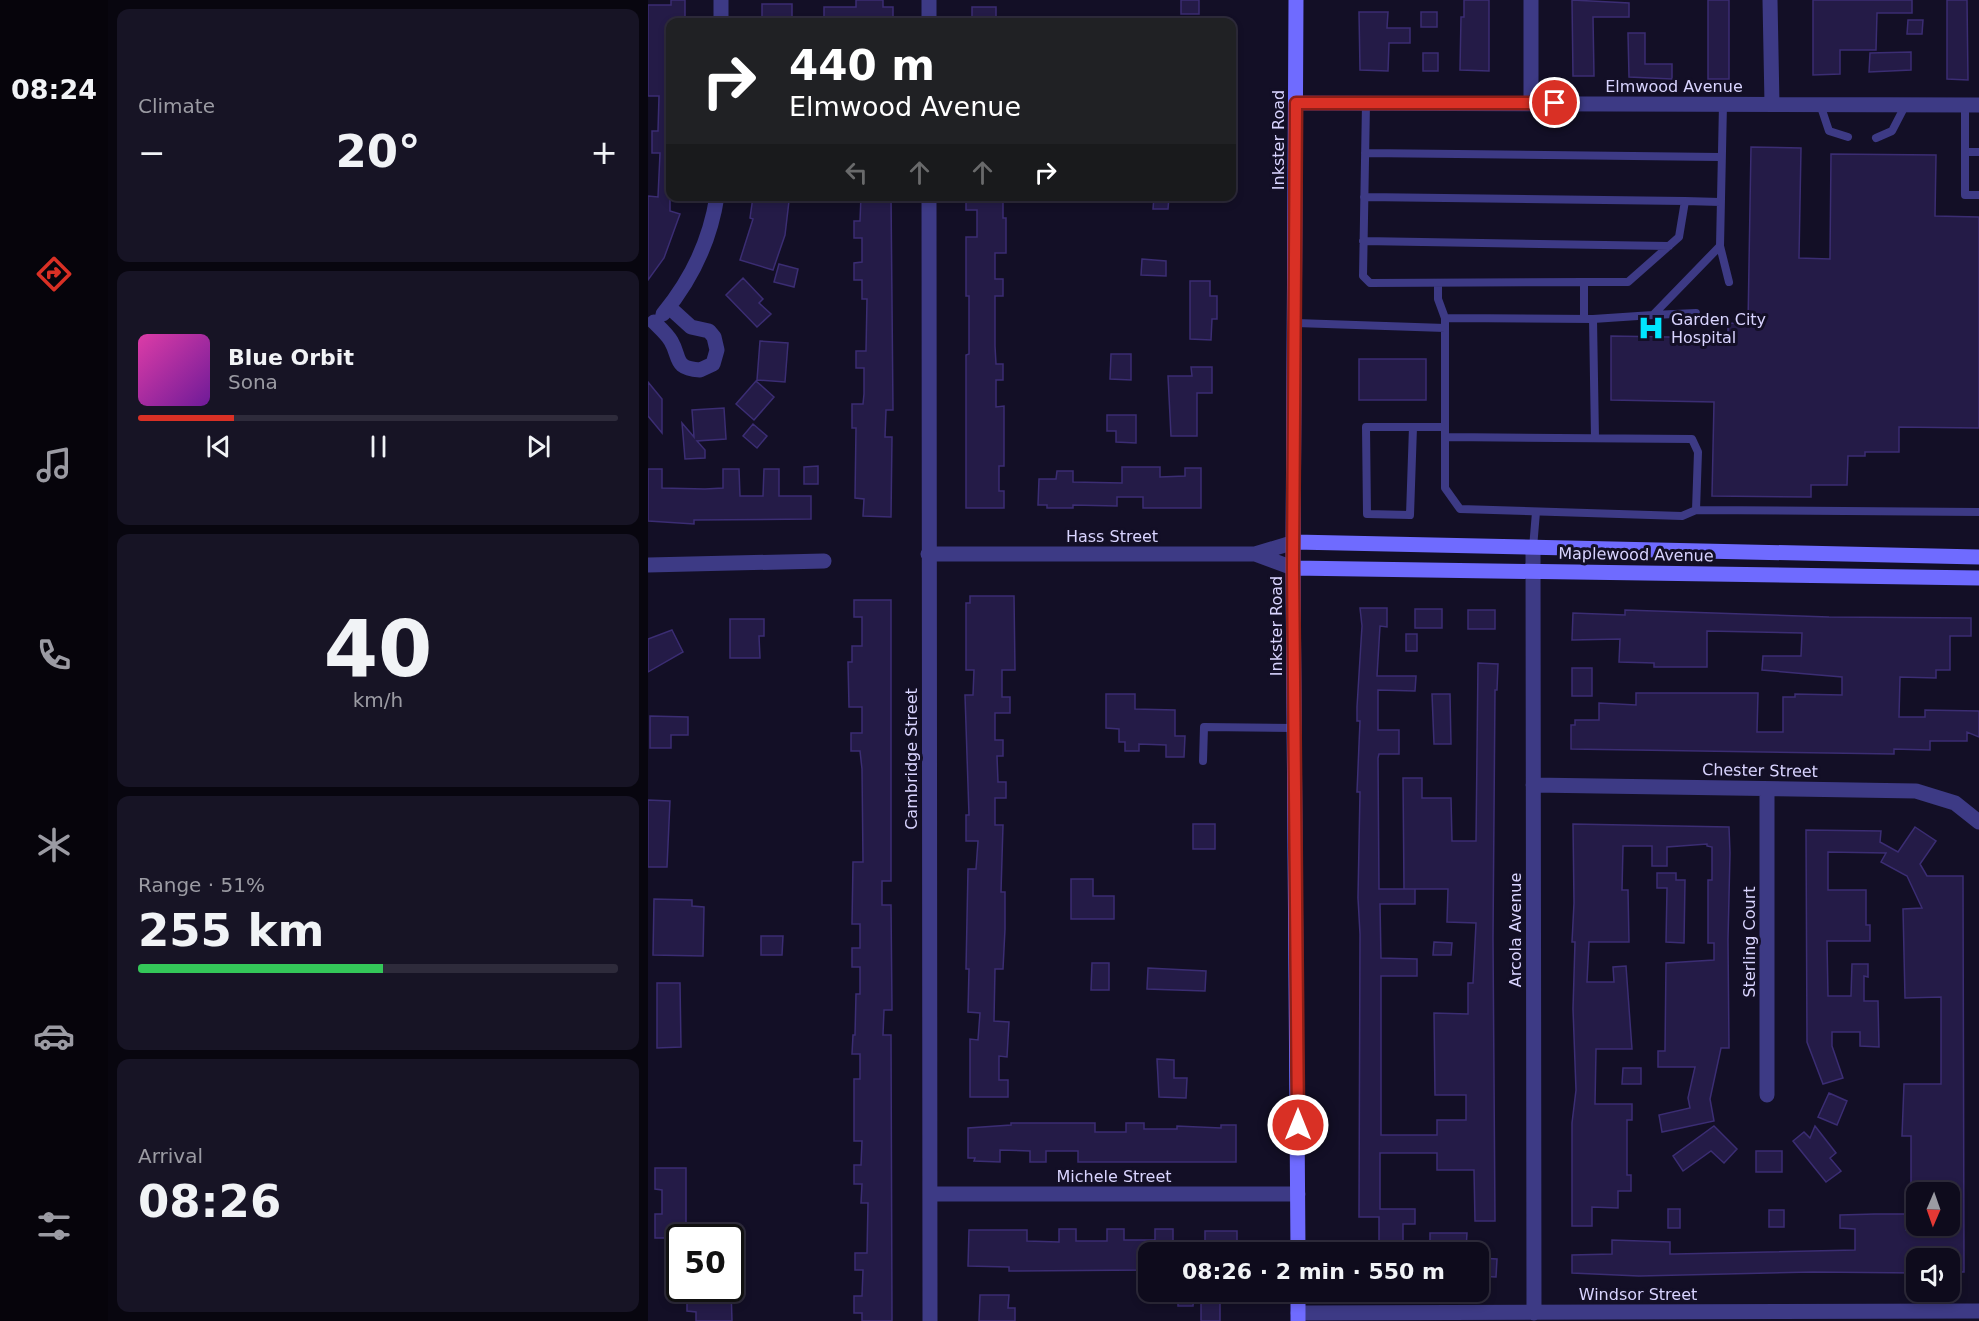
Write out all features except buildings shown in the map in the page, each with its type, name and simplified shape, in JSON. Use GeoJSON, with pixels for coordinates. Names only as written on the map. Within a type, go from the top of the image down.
{"type":"FeatureCollection","features":[{"type":"Feature","properties":{"kind":"street"},"geometry":{"type":"LineString","coordinates":[[721,0],[721,18]]}},
{"type":"Feature","properties":{"kind":"street"},"geometry":{"type":"LineString","coordinates":[[929,0],[929,18]]}},
{"type":"Feature","properties":{"kind":"street","name":"Inkster Road"},"geometry":{"type":"LineString","coordinates":[[1296,0],[1293,568],[1298,1242]]}},
{"type":"Feature","properties":{"kind":"street"},"geometry":{"type":"LineString","coordinates":[[1531,0],[1531,103]]}},
{"type":"Feature","properties":{"kind":"street"},"geometry":{"type":"LineString","coordinates":[[1770,0],[1772,104]]}},
{"type":"Feature","properties":{"kind":"street","name":"Elmwood Avenue"},"geometry":{"type":"LineString","coordinates":[[1296,103],[1972,105]]}},
{"type":"Feature","properties":{"kind":"street"},"geometry":{"type":"LineString","coordinates":[[669,307],[691,327],[709,331],[714,337],[717,350],[712,364],[700,370],[683,366],[676,357],[671,340],[651,324],[669,307],[701,257],[714,217],[716,201]]}},
{"type":"Feature","properties":{"kind":"street","name":"Cambridge Street"},"geometry":{"type":"LineString","coordinates":[[929,201],[930,1321]]}},
{"type":"Feature","properties":{"kind":"street"},"geometry":{"type":"LineString","coordinates":[[1255,554],[1294,542]]}},
{"type":"Feature","properties":{"kind":"street","name":"Maplewood Avenue"},"geometry":{"type":"LineString","coordinates":[[1294,542],[1979,557]]}},
{"type":"Feature","properties":{"kind":"street","name":"Arcola Avenue"},"geometry":{"type":"LineString","coordinates":[[1533,548],[1534,1312]]}},
{"type":"Feature","properties":{"kind":"street","name":"Hass Street"},"geometry":{"type":"LineString","coordinates":[[928,554],[1255,554],[1293,568]]}},
{"type":"Feature","properties":{"kind":"street"},"geometry":{"type":"LineString","coordinates":[[1772,554],[1772,574]]}},
{"type":"Feature","properties":{"kind":"street"},"geometry":{"type":"LineString","coordinates":[[648,564],[824,561]]}},
{"type":"Feature","properties":{"kind":"street","name":"Maplewood Avenue"},"geometry":{"type":"LineString","coordinates":[[1293,568],[1979,578]]}},
{"type":"Feature","properties":{"kind":"street","name":"Chester Street"},"geometry":{"type":"LineString","coordinates":[[1533,785],[1916,791],[1955,803],[1979,821]]}},
{"type":"Feature","properties":{"kind":"street","name":"Sterling Court"},"geometry":{"type":"LineString","coordinates":[[1767,789],[1767,1095]]}},
{"type":"Feature","properties":{"kind":"street","name":"Michele Street"},"geometry":{"type":"LineString","coordinates":[[930,1194],[1298,1194]]}},
{"type":"Feature","properties":{"kind":"street","name":"Windsor Street"},"geometry":{"type":"LineString","coordinates":[[1298,1317],[1534,1312],[1979,1311]]}},
{"type":"Feature","properties":{"kind":"lane"},"geometry":{"type":"LineString","coordinates":[[1366,104],[1363,276],[1370,283],[1628,282],[1679,237],[1685,201]]}},
{"type":"Feature","properties":{"kind":"lane"},"geometry":{"type":"LineString","coordinates":[[1723,104],[1720,157],[1720,246],[1729,282]]}},
{"type":"Feature","properties":{"kind":"lane"},"geometry":{"type":"LineString","coordinates":[[1820,104],[1829,131],[1848,137]]}},
{"type":"Feature","properties":{"kind":"lane"},"geometry":{"type":"LineString","coordinates":[[1876,138],[1892,131],[1906,104]]}},
{"type":"Feature","properties":{"kind":"lane"},"geometry":{"type":"LineString","coordinates":[[1972,105],[1965,152],[1965,195],[1979,195]]}},
{"type":"Feature","properties":{"kind":"lane"},"geometry":{"type":"LineString","coordinates":[[1965,152],[1979,152]]}},
{"type":"Feature","properties":{"kind":"lane"},"geometry":{"type":"LineString","coordinates":[[1365,153],[1720,157]]}},
{"type":"Feature","properties":{"kind":"lane"},"geometry":{"type":"LineString","coordinates":[[1364,197],[1720,202]]}},
{"type":"Feature","properties":{"kind":"lane"},"geometry":{"type":"LineString","coordinates":[[1363,241],[1669,246]]}},
{"type":"Feature","properties":{"kind":"lane"},"geometry":{"type":"LineString","coordinates":[[1653,315],[1720,246]]}},
{"type":"Feature","properties":{"kind":"lane"},"geometry":{"type":"LineString","coordinates":[[1584,282],[1589,319],[1595,438]]}},
{"type":"Feature","properties":{"kind":"lane"},"geometry":{"type":"LineString","coordinates":[[1438,284],[1438,299],[1445,318],[1445,488],[1460,509],[1682,516],[1696,510],[1979,512]]}},
{"type":"Feature","properties":{"kind":"lane"},"geometry":{"type":"LineString","coordinates":[[1445,318],[1589,319],[1696,313]]}},
{"type":"Feature","properties":{"kind":"lane"},"geometry":{"type":"LineString","coordinates":[[1296,322],[1445,328]]}},
{"type":"Feature","properties":{"kind":"lane"},"geometry":{"type":"LineString","coordinates":[[1413,427],[1410,515],[1367,514],[1366,427],[1413,427],[1445,427]]}},
{"type":"Feature","properties":{"kind":"lane"},"geometry":{"type":"LineString","coordinates":[[1445,437],[1692,439],[1698,452],[1696,510]]}},
{"type":"Feature","properties":{"kind":"lane"},"geometry":{"type":"LineString","coordinates":[[1533,548],[1536,512]]}},
{"type":"Feature","properties":{"kind":"lane"},"geometry":{"type":"LineString","coordinates":[[1203,760],[1203,727],[1295,728]]}},
{"type":"Feature","properties":{"kind":"place","name":"Garden City Hospital"},"geometry":{"type":"Point","coordinates":[1651,328]}},
{"type":"Feature","properties":{"kind":"route"},"geometry":{"type":"LineString","coordinates":[[1298,1125],[1293,568],[1296,103],[1555,103]]}}]}
